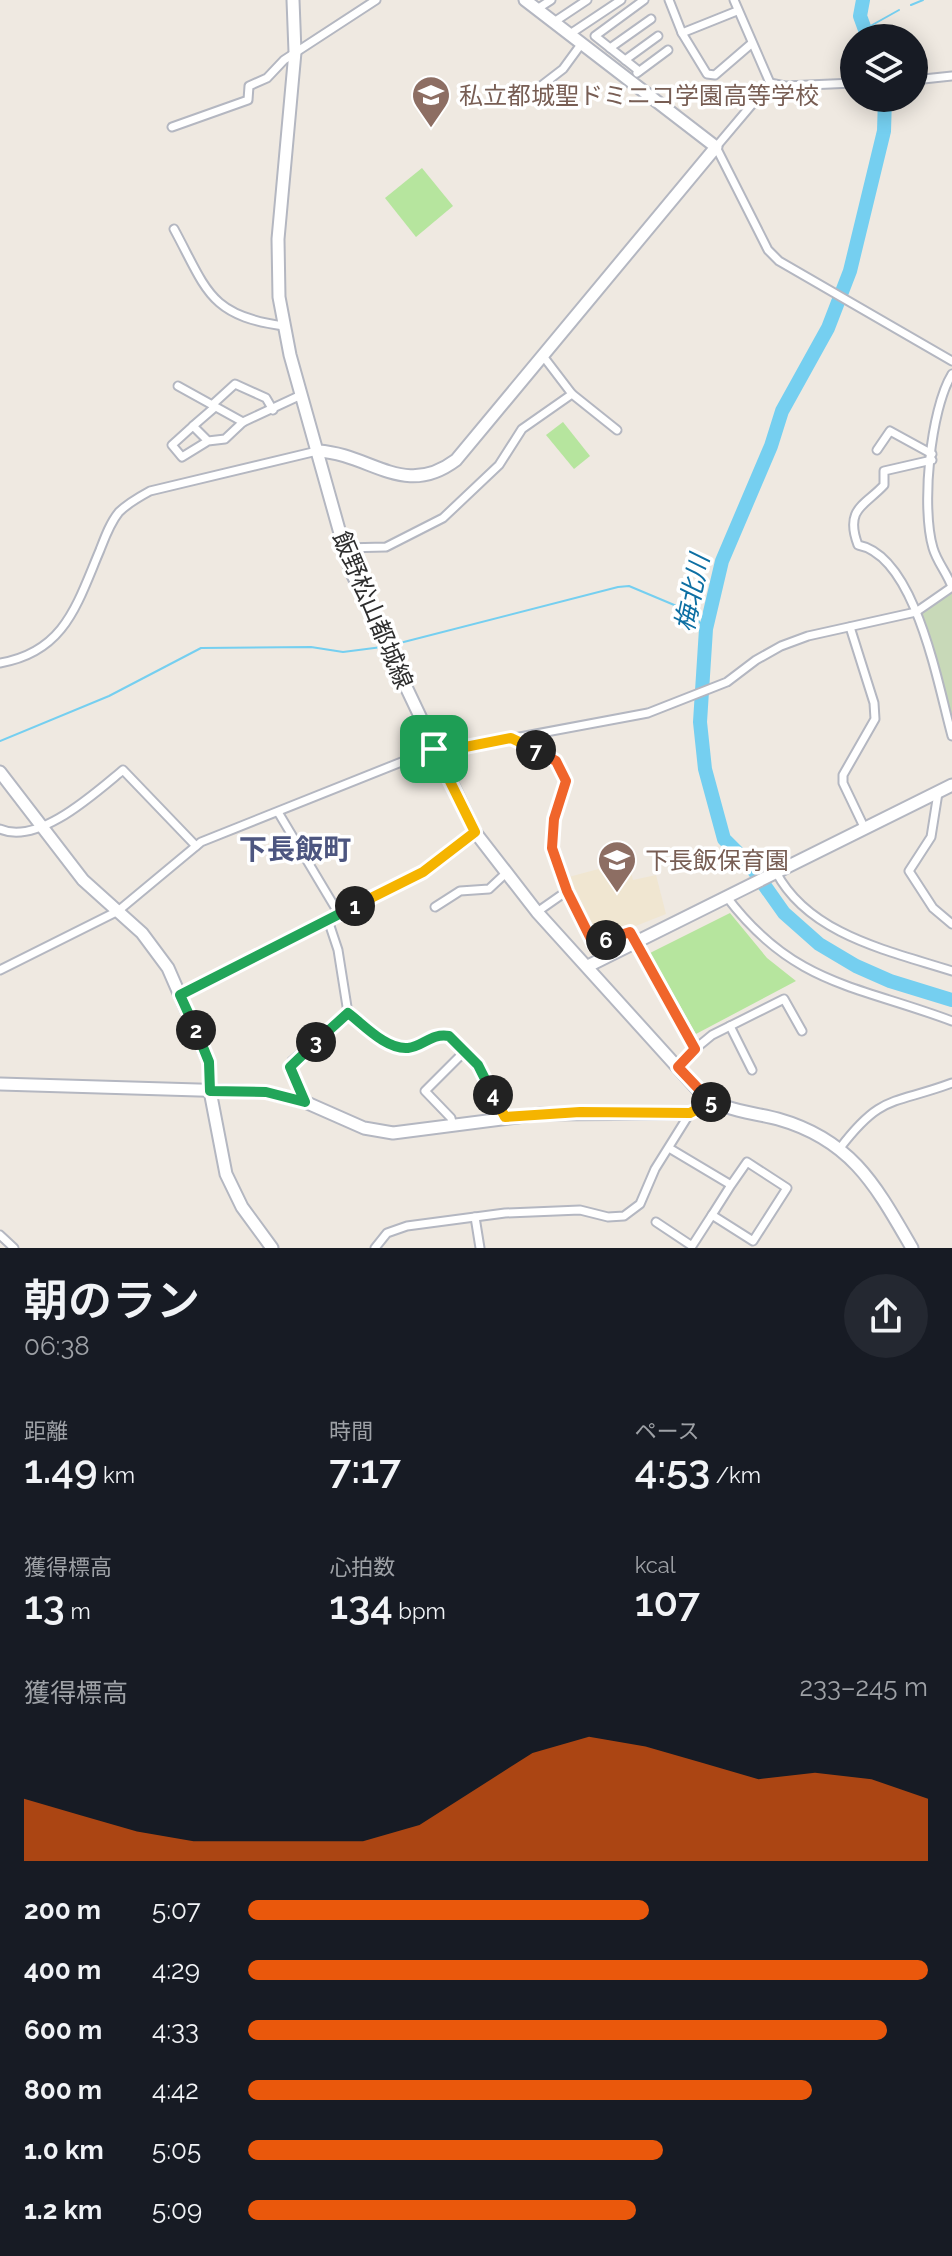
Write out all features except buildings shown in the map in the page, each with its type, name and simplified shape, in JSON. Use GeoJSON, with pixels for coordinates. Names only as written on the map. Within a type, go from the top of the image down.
{"type":"FeatureCollection","features":[{"type":"Feature","properties":{"kind":"street","name":"飯野松山都城線"},"geometry":{"type":"LineString","coordinates":[[293,0],[295,52],[278,239],[279,297],[284,326],[343,548],[475,832],[537,912],[711,1101],[727,1109],[801,1126],[840,1148],[866,1174],[912,1248]]}},
{"type":"Feature","properties":{"kind":"street"},"geometry":{"type":"LineString","coordinates":[[172,127],[248,100],[249,86],[267,78],[295,52],[376,0]]}},
{"type":"Feature","properties":{"kind":"street"},"geometry":{"type":"LineString","coordinates":[[525,0],[582,43],[634,75],[716,147],[772,256],[952,361]]}},
{"type":"Feature","properties":{"kind":"street"},"geometry":{"type":"LineString","coordinates":[[537,9],[551,0]]}},
{"type":"Feature","properties":{"kind":"street"},"geometry":{"type":"LineString","coordinates":[[554,22],[587,0]]}},
{"type":"Feature","properties":{"kind":"street"},"geometry":{"type":"LineString","coordinates":[[570,34],[621,0]]}},
{"type":"Feature","properties":{"kind":"street"},"geometry":{"type":"LineString","coordinates":[[634,75],[625,60],[595,36],[644,0]]}},
{"type":"Feature","properties":{"kind":"street"},"geometry":{"type":"LineString","coordinates":[[669,0],[682,33],[707,74],[715,75],[751,44]]}},
{"type":"Feature","properties":{"kind":"street"},"geometry":{"type":"LineString","coordinates":[[734,0],[770,83]]}},
{"type":"Feature","properties":{"kind":"street"},"geometry":{"type":"LineString","coordinates":[[682,33],[737,11]]}},
{"type":"Feature","properties":{"kind":"street"},"geometry":{"type":"LineString","coordinates":[[610,48],[651,19]]}},
{"type":"Feature","properties":{"kind":"street"},"geometry":{"type":"LineString","coordinates":[[625,60],[658,36]]}},
{"type":"Feature","properties":{"kind":"street"},"geometry":{"type":"LineString","coordinates":[[537,89],[563,69],[582,43]]}},
{"type":"Feature","properties":{"kind":"street"},"geometry":{"type":"LineString","coordinates":[[634,75],[668,50]]}},
{"type":"Feature","properties":{"kind":"street"},"geometry":{"type":"LineString","coordinates":[[928,79],[952,76]]}},
{"type":"Feature","properties":{"kind":"street"},"geometry":{"type":"LineString","coordinates":[[770,83],[785,86],[840,84]]}},
{"type":"Feature","properties":{"kind":"street"},"geometry":{"type":"LineString","coordinates":[[0,663],[30,656],[55,639],[82,592],[112,522],[132,501],[150,491],[318,451],[349,456],[396,475],[424,476],[456,460],[770,83]]}},
{"type":"Feature","properties":{"kind":"street"},"geometry":{"type":"LineString","coordinates":[[174,229],[219,305],[253,322],[284,326]]}},
{"type":"Feature","properties":{"kind":"street"},"geometry":{"type":"LineString","coordinates":[[543,356],[572,394],[617,430]]}},
{"type":"Feature","properties":{"kind":"street"},"geometry":{"type":"LineString","coordinates":[[0,970],[118,911],[196,846],[434,749],[445,751],[648,713],[722,684],[772,650],[808,636],[916,612],[952,587],[932,546],[929,523],[936,415],[952,374]]}},
{"type":"Feature","properties":{"kind":"street"},"geometry":{"type":"LineString","coordinates":[[273,410],[266,398],[235,384],[172,445],[182,457],[208,441],[225,439],[243,422],[273,410],[301,395]]}},
{"type":"Feature","properties":{"kind":"street"},"geometry":{"type":"LineString","coordinates":[[178,386],[243,422]]}},
{"type":"Feature","properties":{"kind":"street"},"geometry":{"type":"LineString","coordinates":[[343,548],[386,547],[434,525],[499,465],[522,429],[572,394]]}},
{"type":"Feature","properties":{"kind":"street"},"geometry":{"type":"LineString","coordinates":[[193,426],[208,441]]}},
{"type":"Feature","properties":{"kind":"street"},"geometry":{"type":"LineString","coordinates":[[877,450],[890,431],[932,457]]}},
{"type":"Feature","properties":{"kind":"street"},"geometry":{"type":"LineString","coordinates":[[932,457],[884,471],[884,485],[861,503],[853,530],[858,545],[873,548],[901,582],[916,612],[952,736]]}},
{"type":"Feature","properties":{"kind":"street"},"geometry":{"type":"LineString","coordinates":[[850,627],[874,703],[875,719],[843,775],[843,783],[865,829]]}},
{"type":"Feature","properties":{"kind":"street"},"geometry":{"type":"LineString","coordinates":[[511,738],[556,761],[562,770],[566,791],[551,835],[555,864],[594,945],[624,931],[630,932],[695,1049]]}},
{"type":"Feature","properties":{"kind":"street"},"geometry":{"type":"LineString","coordinates":[[0,829],[22,834],[42,827],[90,797],[123,770],[196,846]]}},
{"type":"Feature","properties":{"kind":"street"},"geometry":{"type":"LineString","coordinates":[[0,772],[83,880],[160,954],[209,1062],[210,1091],[226,1174],[242,1207],[272,1248]]}},
{"type":"Feature","properties":{"kind":"street"},"geometry":{"type":"LineString","coordinates":[[588,966],[952,785]]}},
{"type":"Feature","properties":{"kind":"street"},"geometry":{"type":"LineString","coordinates":[[938,793],[931,837],[909,871],[933,908],[952,924]]}},
{"type":"Feature","properties":{"kind":"street"},"geometry":{"type":"LineString","coordinates":[[278,812],[339,914]]}},
{"type":"Feature","properties":{"kind":"street"},"geometry":{"type":"LineString","coordinates":[[180,995],[423,872],[475,832]]}},
{"type":"Feature","properties":{"kind":"street"},"geometry":{"type":"LineString","coordinates":[[774,873],[799,903],[823,923],[856,939],[952,971]]}},
{"type":"Feature","properties":{"kind":"street"},"geometry":{"type":"LineString","coordinates":[[435,907],[460,891],[489,889],[505,874]]}},
{"type":"Feature","properties":{"kind":"street"},"geometry":{"type":"LineString","coordinates":[[537,912],[567,891]]}},
{"type":"Feature","properties":{"kind":"street"},"geometry":{"type":"LineString","coordinates":[[726,896],[762,938],[798,965],[836,984],[952,1021]]}},
{"type":"Feature","properties":{"kind":"street"},"geometry":{"type":"LineString","coordinates":[[328,920],[338,950],[348,1013],[395,1046],[408,1048],[441,1035],[449,1036],[466,1050],[505,1117]]}},
{"type":"Feature","properties":{"kind":"street"},"geometry":{"type":"LineString","coordinates":[[678,1067],[695,1049],[730,1026],[784,999],[802,1031]]}},
{"type":"Feature","properties":{"kind":"street"},"geometry":{"type":"LineString","coordinates":[[305,1102],[290,1067],[292,1061],[348,1013]]}},
{"type":"Feature","properties":{"kind":"street"},"geometry":{"type":"LineString","coordinates":[[730,1026],[752,1070]]}},
{"type":"Feature","properties":{"kind":"street"},"geometry":{"type":"LineString","coordinates":[[453,1126],[451,1118],[425,1091],[466,1050]]}},
{"type":"Feature","properties":{"kind":"street"},"geometry":{"type":"LineString","coordinates":[[840,1148],[862,1119],[879,1105],[952,1083]]}},
{"type":"Feature","properties":{"kind":"street"},"geometry":{"type":"LineString","coordinates":[[0,1084],[266,1092],[305,1102],[379,1132],[409,1132],[505,1117],[580,1112],[690,1113]]}},
{"type":"Feature","properties":{"kind":"street"},"geometry":{"type":"LineString","coordinates":[[375,1248],[387,1233],[407,1226],[475,1217],[580,1210],[608,1217],[624,1216],[640,1204],[690,1113],[711,1101]]}},
{"type":"Feature","properties":{"kind":"street"},"geometry":{"type":"LineString","coordinates":[[669,1148],[731,1185]]}},
{"type":"Feature","properties":{"kind":"street"},"geometry":{"type":"LineString","coordinates":[[656,1222],[692,1246],[731,1185],[747,1162],[787,1188],[753,1241],[712,1215]]}},
{"type":"Feature","properties":{"kind":"street"},"geometry":{"type":"LineString","coordinates":[[475,1217],[480,1248]]}},
{"type":"Feature","properties":{"kind":"street"},"geometry":{"type":"LineString","coordinates":[[0,1235],[14,1248]]}},
{"type":"Feature","properties":{"kind":"shaded area","name":"下長飯保育園"},"geometry":{"type":"Polygon","coordinates":[[[628,861],[633,880],[656,875],[666,914],[598,941],[565,878],[628,861]]]}},
{"type":"Feature","properties":{"kind":"green space"},"geometry":{"type":"Polygon","coordinates":[[[422,168],[453,206],[416,237],[385,198],[422,168]]]}},
{"type":"Feature","properties":{"kind":"green space"},"geometry":{"type":"Polygon","coordinates":[[[563,422],[590,456],[574,469],[546,435],[563,422]]]}},
{"type":"Feature","properties":{"kind":"green space"},"geometry":{"type":"Polygon","coordinates":[[[952,591],[952,720],[951,720],[921,614],[952,591]]]}},
{"type":"Feature","properties":{"kind":"green space"},"geometry":{"type":"Polygon","coordinates":[[[730,913],[767,958],[796,981],[696,1034],[650,953],[730,913]]]}},
{"type":"Feature","properties":{"kind":"waterway","name":"梅北川"},"geometry":{"type":"LineString","coordinates":[[863,0],[860,16],[863,24]]}},
{"type":"Feature","properties":{"kind":"waterway"},"geometry":{"type":"LineString","coordinates":[[911,5],[923,0]]}},
{"type":"Feature","properties":{"kind":"waterway"},"geometry":{"type":"LineString","coordinates":[[874,24],[899,10]]}},
{"type":"Feature","properties":{"kind":"waterway","name":"梅北川"},"geometry":{"type":"LineString","coordinates":[[885,112],[884,131],[850,271],[828,328],[782,411],[771,446],[722,561],[706,629],[700,722],[705,769],[724,839],[750,865],[784,913],[819,944],[856,966],[890,981],[952,1000]]}},
{"type":"Feature","properties":{"kind":"waterway"},"geometry":{"type":"LineString","coordinates":[[392,645],[618,587],[629,586],[679,607]]}},
{"type":"Feature","properties":{"kind":"waterway"},"geometry":{"type":"LineString","coordinates":[[689,611],[706,629]]}},
{"type":"Feature","properties":{"kind":"waterway"},"geometry":{"type":"LineString","coordinates":[[0,741],[109,696],[201,648],[311,647],[343,652],[382,647]]}},
{"type":"Feature","properties":{"kind":"place","name":"私立都城聖ドミニコ学園高等学校"},"geometry":{"type":"Point","coordinates":[431,129]}},
{"type":"Feature","properties":{"kind":"place","name":"下長飯保育園"},"geometry":{"type":"Point","coordinates":[617,894]}},
{"type":"Feature","properties":{"kind":"district","name":"下長飯町"},"geometry":{"type":"Point","coordinates":[295,849]}},
{"type":"Feature","properties":{"kind":"route"},"geometry":{"type":"LineString","coordinates":[[511,738],[556,761],[566,781],[566,791],[551,835],[555,864],[594,945],[624,931],[630,932],[695,1049],[678,1067],[711,1101],[702,1109],[690,1113],[580,1112],[505,1117],[478,1065],[449,1036],[425,1038],[408,1048],[395,1046],[348,1013],[292,1061],[290,1067],[305,1102],[266,1092],[210,1091],[209,1062],[180,995],[423,872],[475,832],[434,749],[445,751],[511,738]]}}]}
